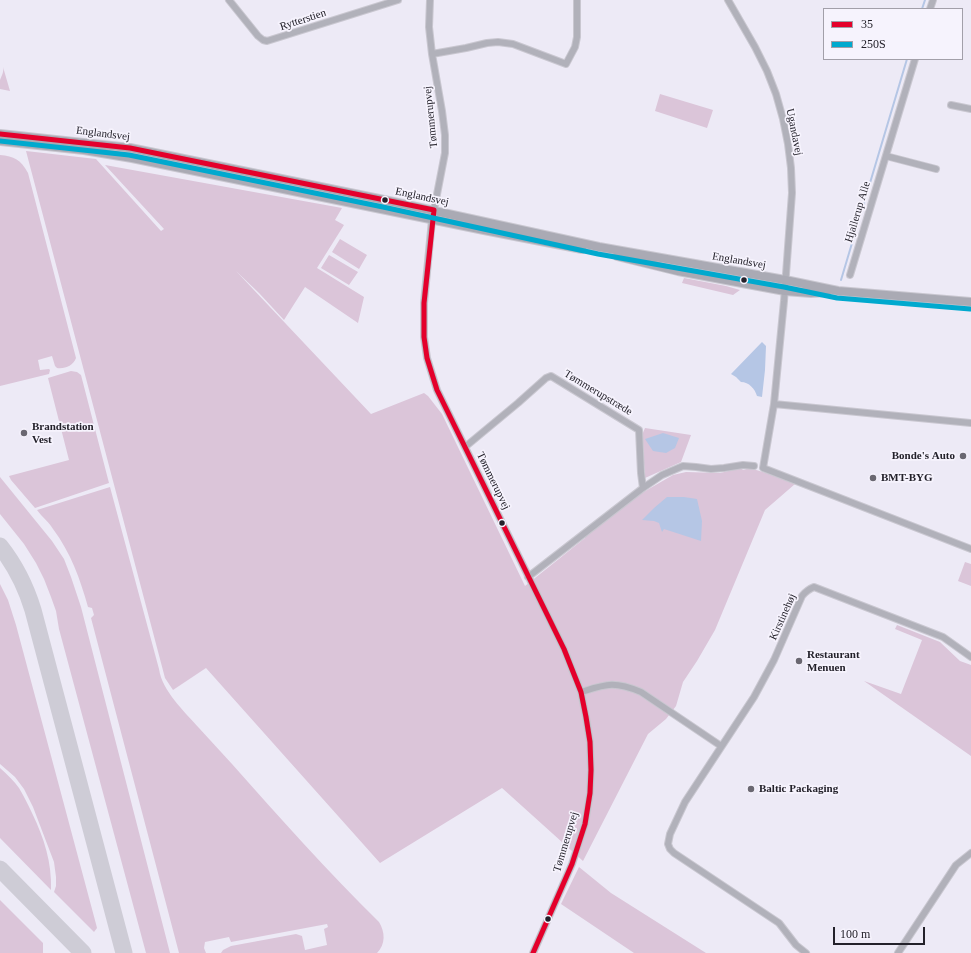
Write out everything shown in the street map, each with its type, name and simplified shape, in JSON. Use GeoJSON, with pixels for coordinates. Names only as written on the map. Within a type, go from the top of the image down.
{"type":"FeatureCollection","features":[{"type":"Feature","properties":{"kind":"main road","name":"Englandsvej"},"geometry":{"type":"LineString","coordinates":[[0,134],[130,148],[434,210],[599,247],[785,280],[838,292]]}},
{"type":"Feature","properties":{"kind":"main road","name":"Englandsvej"},"geometry":{"type":"LineString","coordinates":[[0,141],[84,150],[132,158],[491,232],[613,255],[678,271],[784,291],[811,293],[838,292],[971,302]]}},
{"type":"Feature","properties":{"kind":"street","name":"Rytterstien"},"geometry":{"type":"LineString","coordinates":[[229,0],[258,36],[267,41],[398,0]]}},
{"type":"Feature","properties":{"kind":"street","name":"Tømmerupvej"},"geometry":{"type":"LineString","coordinates":[[430,0],[429,27],[442,111],[445,135],[445,153],[432,220],[424,303],[424,337],[427,358],[437,390],[564,649],[581,692],[590,742],[590,793],[584,824],[572,864],[533,953]]}},
{"type":"Feature","properties":{"kind":"street"},"geometry":{"type":"LineString","coordinates":[[432,54],[498,42],[513,44],[566,64],[575,47],[577,37],[577,0]]}},
{"type":"Feature","properties":{"kind":"street","name":"Ugandavej"},"geometry":{"type":"LineString","coordinates":[[728,0],[767,71],[776,94],[785,131],[791,168],[792,193],[785,280]]}},
{"type":"Feature","properties":{"kind":"street","name":"Hjallerup Alle"},"geometry":{"type":"LineString","coordinates":[[850,275],[915,60]]}},
{"type":"Feature","properties":{"kind":"street"},"geometry":{"type":"LineString","coordinates":[[951,105],[971,109]]}},
{"type":"Feature","properties":{"kind":"street"},"geometry":{"type":"LineString","coordinates":[[886,156],[936,169]]}},
{"type":"Feature","properties":{"kind":"street"},"geometry":{"type":"LineString","coordinates":[[785,280],[774,404],[763,468],[971,549]]}},
{"type":"Feature","properties":{"kind":"street","name":"Tømmerupstræde"},"geometry":{"type":"LineString","coordinates":[[465,447],[546,378],[551,376],[639,430],[643,488]]}},
{"type":"Feature","properties":{"kind":"street"},"geometry":{"type":"LineString","coordinates":[[774,404],[971,423]]}},
{"type":"Feature","properties":{"kind":"street"},"geometry":{"type":"LineString","coordinates":[[528,577],[662,475],[683,466],[711,469],[743,465],[754,466]]}},
{"type":"Feature","properties":{"kind":"street","name":"Kirstinehøj"},"geometry":{"type":"LineString","coordinates":[[806,953],[796,946],[778,923],[674,852],[668,844],[670,834],[685,802],[754,697],[774,660],[802,596],[805,592],[814,587],[943,637],[971,657]]}},
{"type":"Feature","properties":{"kind":"street"},"geometry":{"type":"LineString","coordinates":[[581,692],[605,685],[618,684],[641,692],[721,746]]}},
{"type":"Feature","properties":{"kind":"street"},"geometry":{"type":"LineString","coordinates":[[898,953],[956,865],[971,853]]}},
{"type":"Feature","properties":{"kind":"shaded area"},"geometry":{"type":"Polygon","coordinates":[[[3,67],[10,91],[0,89],[0,80],[3,67]]]}},
{"type":"Feature","properties":{"kind":"shaded area"},"geometry":{"type":"Polygon","coordinates":[[[660,94],[713,110],[707,128],[655,111],[660,94]]]}},
{"type":"Feature","properties":{"kind":"shaded area"},"geometry":{"type":"Polygon","coordinates":[[[26,151],[96,159],[161,231],[164,229],[105,165],[342,208],[335,220],[344,225],[317,268],[364,297],[358,323],[305,287],[284,320],[236,271],[371,414],[424,393],[428,396],[442,414],[525,586],[628,502],[673,475],[686,472],[720,473],[741,468],[743,470],[750,468],[795,484],[765,510],[715,630],[683,682],[676,706],[666,719],[648,734],[583,861],[502,788],[380,863],[206,668],[173,690],[165,678],[26,151]]]}},
{"type":"Feature","properties":{"kind":"shaded area"},"geometry":{"type":"Polygon","coordinates":[[[0,155],[9,156],[17,160],[23,165],[28,173],[76,358],[71,365],[60,368],[55,366],[52,356],[38,360],[40,370],[49,369],[49,374],[0,386],[0,155]]]}},
{"type":"Feature","properties":{"kind":"shaded area"},"geometry":{"type":"Polygon","coordinates":[[[340,239],[367,255],[359,269],[332,252],[340,239]]]}},
{"type":"Feature","properties":{"kind":"shaded area"},"geometry":{"type":"Polygon","coordinates":[[[329,255],[358,272],[349,285],[321,268],[329,255]]]}},
{"type":"Feature","properties":{"kind":"shaded area"},"geometry":{"type":"Polygon","coordinates":[[[684,278],[740,290],[733,295],[682,283],[684,278]]]}},
{"type":"Feature","properties":{"kind":"shaded area"},"geometry":{"type":"Polygon","coordinates":[[[71,371],[77,372],[81,375],[109,483],[35,508],[9,476],[69,460],[48,378],[71,371]]]}},
{"type":"Feature","properties":{"kind":"shaded area"},"geometry":{"type":"Polygon","coordinates":[[[645,428],[691,435],[681,462],[645,478],[642,435],[645,428]]]}},
{"type":"Feature","properties":{"kind":"shaded area"},"geometry":{"type":"Polygon","coordinates":[[[0,477],[52,541],[64,559],[71,577],[81,607],[170,953],[146,953],[59,629],[56,611],[44,579],[36,563],[24,544],[0,514],[0,477]]]}},
{"type":"Feature","properties":{"kind":"shaded area"},"geometry":{"type":"Polygon","coordinates":[[[110,487],[161,677],[169,693],[286,825],[379,922],[384,938],[382,946],[377,953],[221,953],[223,950],[231,946],[296,934],[302,936],[305,950],[327,945],[324,929],[328,927],[327,924],[231,942],[229,937],[205,942],[204,948],[206,953],[179,953],[91,618],[94,615],[92,608],[88,607],[78,576],[65,547],[51,526],[37,510],[110,487]]]}},
{"type":"Feature","properties":{"kind":"shaded area"},"geometry":{"type":"Polygon","coordinates":[[[965,562],[971,564],[971,586],[958,581],[965,562]]]}},
{"type":"Feature","properties":{"kind":"shaded area"},"geometry":{"type":"Polygon","coordinates":[[[0,584],[8,600],[16,625],[96,924],[97,928],[94,932],[54,892],[56,877],[54,862],[33,807],[24,789],[15,777],[0,764],[0,584]]]}},
{"type":"Feature","properties":{"kind":"shaded area"},"geometry":{"type":"Polygon","coordinates":[[[897,625],[940,642],[960,661],[971,665],[971,756],[864,681],[901,694],[922,640],[895,629],[897,625]]]}},
{"type":"Feature","properties":{"kind":"shaded area"},"geometry":{"type":"Polygon","coordinates":[[[0,768],[19,788],[26,800],[44,841],[49,860],[51,890],[0,838],[0,768]]]}},
{"type":"Feature","properties":{"kind":"shaded area"},"geometry":{"type":"Polygon","coordinates":[[[579,867],[611,893],[706,953],[634,953],[561,904],[579,867]]]}},
{"type":"Feature","properties":{"kind":"shaded area"},"geometry":{"type":"Polygon","coordinates":[[[0,900],[43,943],[43,953],[0,953],[0,900]]]}},
{"type":"Feature","properties":{"kind":"water"},"geometry":{"type":"Polygon","coordinates":[[[762,342],[766,346],[762,397],[757,396],[753,388],[744,382],[741,382],[731,374],[762,342]]]}},
{"type":"Feature","properties":{"kind":"water"},"geometry":{"type":"Polygon","coordinates":[[[663,433],[679,438],[675,448],[666,453],[653,451],[645,439],[663,433]]]}},
{"type":"Feature","properties":{"kind":"water"},"geometry":{"type":"Polygon","coordinates":[[[667,497],[697,499],[702,521],[701,541],[664,529],[662,532],[659,523],[642,520],[667,497]]]}},
{"type":"Feature","properties":{"kind":"waterway"},"geometry":{"type":"LineString","coordinates":[[922,8],[925,0]]}},
{"type":"Feature","properties":{"kind":"waterway"},"geometry":{"type":"LineString","coordinates":[[841,280],[907,60]]}},
{"type":"Feature","properties":{"kind":"taxiway"},"geometry":{"type":"LineString","coordinates":[[0,546],[20,576],[33,610],[124,953]]}},
{"type":"Feature","properties":{"kind":"taxiway"},"geometry":{"type":"LineString","coordinates":[[0,869],[83,953]]}},
{"type":"Feature","properties":{"kind":"transit line","name":"35"},"geometry":{"type":"LineString","coordinates":[[0,134],[130,148],[434,210],[424,303],[424,337],[427,358],[437,390],[564,649],[581,692],[590,742],[590,793],[585,824],[572,864],[533,953]]}},
{"type":"Feature","properties":{"kind":"transit line","name":"250S"},"geometry":{"type":"LineString","coordinates":[[0,141],[129,155],[383,207],[598,254],[784,287],[837,298],[970,309]]}},
{"type":"Feature","properties":{"kind":"place","name":"Brandstation Vest"},"geometry":{"type":"Point","coordinates":[24,433]}},
{"type":"Feature","properties":{"kind":"place","name":"Bonde's Auto"},"geometry":{"type":"Point","coordinates":[963,456]}},
{"type":"Feature","properties":{"kind":"place","name":"BMT-BYG"},"geometry":{"type":"Point","coordinates":[873,478]}},
{"type":"Feature","properties":{"kind":"place","name":"Restaurant Menuen"},"geometry":{"type":"Point","coordinates":[799,661]}},
{"type":"Feature","properties":{"kind":"place","name":"Baltic Packaging"},"geometry":{"type":"Point","coordinates":[751,789]}}]}
